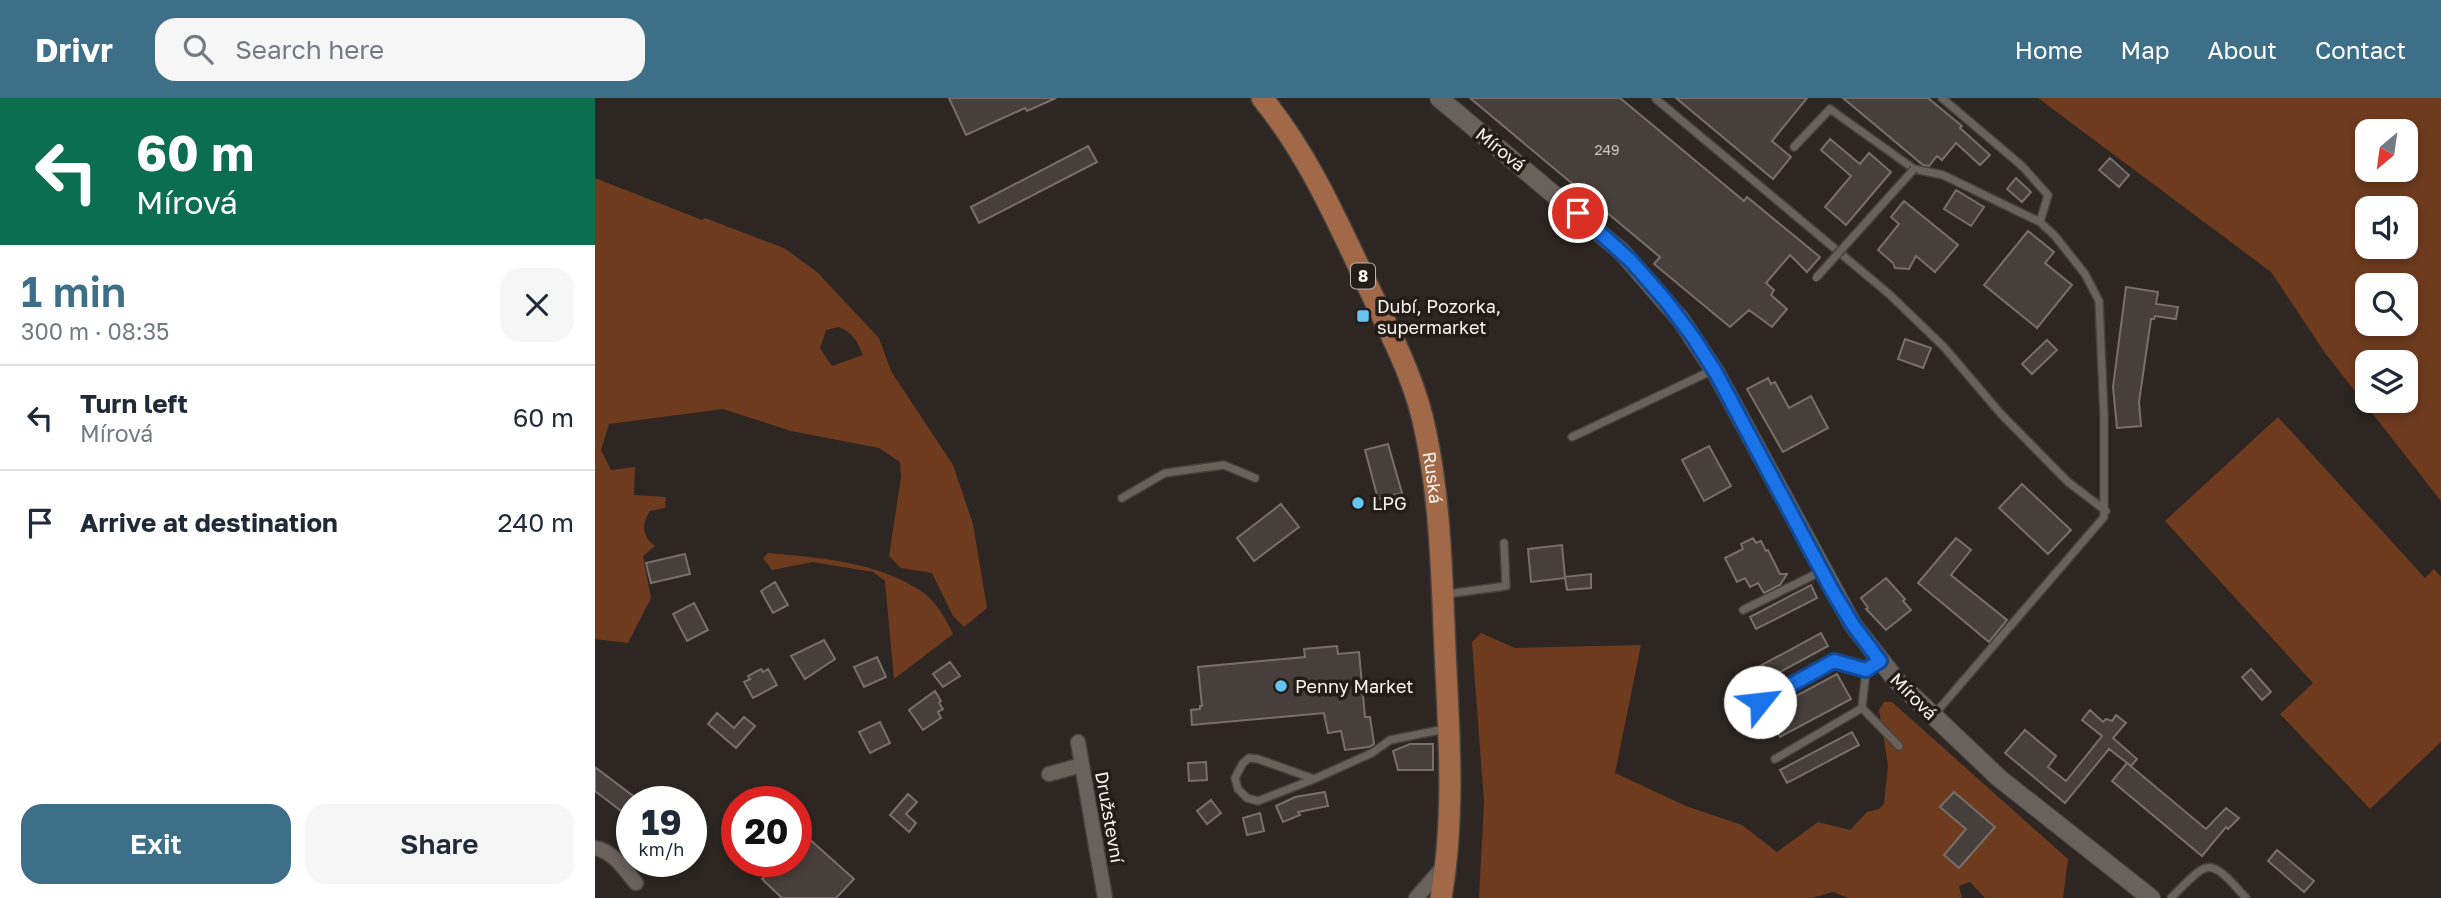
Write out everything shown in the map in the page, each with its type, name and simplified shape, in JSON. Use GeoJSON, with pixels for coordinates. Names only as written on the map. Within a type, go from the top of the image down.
{"type":"FeatureCollection","features":[{"type":"Feature","properties":{"kind":"main road","name":"Ruská"},"geometry":{"type":"LineString","coordinates":[[1262,98],[1289,134],[1315,177],[1397,346],[1413,386],[1426,432],[1432,468],[1442,594],[1451,782],[1447,863],[1441,898]]}},
{"type":"Feature","properties":{"kind":"street","name":"Mírová"},"geometry":{"type":"LineString","coordinates":[[1439,98],[1622,252],[1666,301],[1714,370],[1873,666],[1933,716],[2000,778],[2151,898]]}},
{"type":"Feature","properties":{"kind":"street","name":"Družstevní"},"geometry":{"type":"LineString","coordinates":[[1078,742],[1105,898]]}},
{"type":"Feature","properties":{"kind":"street"},"geometry":{"type":"LineString","coordinates":[[1049,774],[1082,765]]}},
{"type":"Feature","properties":{"kind":"street"},"geometry":{"type":"LineString","coordinates":[[595,848],[616,860],[636,883]]}},
{"type":"Feature","properties":{"kind":"street"},"geometry":{"type":"LineString","coordinates":[[1416,898],[1447,863]]}},
{"type":"Feature","properties":{"kind":"lane"},"geometry":{"type":"LineString","coordinates":[[1942,98],[2022,166],[2048,195],[2040,222]]}},
{"type":"Feature","properties":{"kind":"lane"},"geometry":{"type":"LineString","coordinates":[[1656,99],[1889,294],[1944,347],[2001,414],[2059,473],[2106,511]]}},
{"type":"Feature","properties":{"kind":"lane"},"geometry":{"type":"LineString","coordinates":[[1794,147],[1830,109],[1914,169],[1943,175],[2040,222],[2055,236],[2085,274],[2099,301],[2106,511],[2096,530],[1933,716]]}},
{"type":"Feature","properties":{"kind":"lane"},"geometry":{"type":"LineString","coordinates":[[1816,278],[1914,169]]}},
{"type":"Feature","properties":{"kind":"lane"},"geometry":{"type":"LineString","coordinates":[[1572,437],[1714,370]]}},
{"type":"Feature","properties":{"kind":"lane"},"geometry":{"type":"LineString","coordinates":[[1122,498],[1165,473],[1224,465],[1255,478]]}},
{"type":"Feature","properties":{"kind":"lane"},"geometry":{"type":"LineString","coordinates":[[1442,594],[1506,586],[1504,543]]}},
{"type":"Feature","properties":{"kind":"lane"},"geometry":{"type":"LineString","coordinates":[[1743,610],[1822,571]]}},
{"type":"Feature","properties":{"kind":"lane"},"geometry":{"type":"LineString","coordinates":[[1760,702],[1834,661],[1873,666],[1862,708],[1775,759]]}},
{"type":"Feature","properties":{"kind":"lane"},"geometry":{"type":"LineString","coordinates":[[1862,708],[1899,747]]}},
{"type":"Feature","properties":{"kind":"lane"},"geometry":{"type":"LineString","coordinates":[[1314,779],[1249,758],[1235,778],[1238,789],[1247,798],[1258,801],[1314,779],[1372,752],[1390,740],[1449,728]]}},
{"type":"Feature","properties":{"kind":"lane"},"geometry":{"type":"LineString","coordinates":[[2171,898],[2201,868],[2211,866],[2225,874],[2246,898]]}},
{"type":"Feature","properties":{"kind":"shaded area"},"geometry":{"type":"Polygon","coordinates":[[[2038,98],[2441,98],[2441,501],[2372,413],[2418,413],[2418,350],[2355,350],[2355,391],[2325,353],[2271,272],[2038,98]]]}},
{"type":"Feature","properties":{"kind":"shaded area"},"geometry":{"type":"Polygon","coordinates":[[[595,178],[702,220],[705,218],[784,248],[817,272],[879,338],[891,371],[953,465],[973,524],[987,608],[964,627],[953,616],[932,573],[901,568],[889,556],[901,477],[900,462],[879,448],[791,431],[723,409],[609,424],[601,450],[611,470],[635,467],[634,495],[666,497],[665,508],[650,511],[644,525],[647,538],[655,546],[643,556],[651,598],[628,643],[595,639],[595,178]],[[839,327],[826,330],[820,348],[832,366],[863,355],[854,338],[839,327]]]}},
{"type":"Feature","properties":{"kind":"shaded area"},"geometry":{"type":"Polygon","coordinates":[[[2278,417],[2425,578],[2434,569],[2441,577],[2441,742],[2370,809],[2280,714],[2313,683],[2165,521],[2278,417]]]}},
{"type":"Feature","properties":{"kind":"shaded area"},"geometry":{"type":"Polygon","coordinates":[[[768,553],[847,563],[885,573],[931,599],[953,634],[894,679],[885,581],[873,572],[813,562],[772,570],[763,558],[768,553]]]}},
{"type":"Feature","properties":{"kind":"shaded area"},"geometry":{"type":"Polygon","coordinates":[[[1481,633],[1515,648],[1641,645],[1615,773],[1686,806],[1742,825],[1777,852],[1818,822],[1850,830],[1867,812],[1879,809],[1884,804],[1888,765],[1879,710],[1884,702],[1892,702],[2068,859],[2063,898],[1985,898],[1970,882],[1959,886],[1962,898],[1848,898],[1833,892],[1812,898],[1479,898],[1484,802],[1472,642],[1481,633]]]}},
{"type":"Feature","properties":{"kind":"building"},"geometry":{"type":"Polygon","coordinates":[[[949,98],[1056,98],[1027,111],[1025,108],[966,135],[949,98]]]}},
{"type":"Feature","properties":{"kind":"building"},"geometry":{"type":"Polygon","coordinates":[[[1470,98],[1620,98],[1744,201],[1747,197],[1820,257],[1807,272],[1790,255],[1766,283],[1774,290],[1771,295],[1787,309],[1772,327],[1749,310],[1730,327],[1654,264],[1660,257],[1470,98]]]}},
{"type":"Feature","properties":{"kind":"building"},"geometry":{"type":"Polygon","coordinates":[[[1676,98],[1807,98],[1772,141],[1791,157],[1773,179],[1676,98]]]}},
{"type":"Feature","properties":{"kind":"building"},"geometry":{"type":"Polygon","coordinates":[[[1843,98],[1928,98],[1962,126],[1960,128],[1990,155],[1980,165],[1956,143],[1942,160],[1937,156],[1929,166],[1923,165],[1843,98]]]}},
{"type":"Feature","properties":{"kind":"building"},"geometry":{"type":"Polygon","coordinates":[[[1830,139],[1860,164],[1869,153],[1891,172],[1846,225],[1825,207],[1851,176],[1821,150],[1830,139]]]}},
{"type":"Feature","properties":{"kind":"building"},"geometry":{"type":"Polygon","coordinates":[[[1088,146],[1097,162],[979,223],[971,207],[1088,146]]]}},
{"type":"Feature","properties":{"kind":"building"},"geometry":{"type":"Polygon","coordinates":[[[2110,158],[2129,175],[2119,187],[2099,170],[2110,158]]]}},
{"type":"Feature","properties":{"kind":"building"},"geometry":{"type":"Polygon","coordinates":[[[2016,178],[2031,192],[2022,202],[2007,189],[2016,178]]]}},
{"type":"Feature","properties":{"kind":"building"},"geometry":{"type":"Polygon","coordinates":[[[1956,190],[1984,207],[1971,226],[1944,209],[1956,190]]]}},
{"type":"Feature","properties":{"kind":"building"},"geometry":{"type":"Polygon","coordinates":[[[1904,201],[1958,245],[1935,272],[1916,256],[1909,269],[1895,268],[1878,250],[1899,224],[1891,217],[1904,201]]]}},
{"type":"Feature","properties":{"kind":"building"},"geometry":{"type":"Polygon","coordinates":[[[2028,231],[2054,252],[2045,263],[2072,285],[2037,328],[1984,285],[2028,231]]]}},
{"type":"Feature","properties":{"kind":"building"},"geometry":{"type":"Polygon","coordinates":[[[2126,287],[2158,292],[2156,304],[2178,307],[2176,319],[2155,316],[2151,319],[2139,402],[2141,426],[2117,428],[2113,387],[2126,287]]]}},
{"type":"Feature","properties":{"kind":"building"},"geometry":{"type":"Polygon","coordinates":[[[1905,339],[1931,348],[1923,368],[1898,359],[1905,339]]]}},
{"type":"Feature","properties":{"kind":"building"},"geometry":{"type":"Polygon","coordinates":[[[2047,340],[2057,350],[2032,374],[2022,364],[2047,340]]]}},
{"type":"Feature","properties":{"kind":"building"},"geometry":{"type":"Polygon","coordinates":[[[1768,378],[1771,384],[1775,382],[1789,408],[1811,396],[1828,428],[1783,452],[1747,389],[1768,378]]]}},
{"type":"Feature","properties":{"kind":"building"},"geometry":{"type":"Polygon","coordinates":[[[1388,444],[1402,493],[1378,499],[1365,450],[1388,444]]]}},
{"type":"Feature","properties":{"kind":"building"},"geometry":{"type":"Polygon","coordinates":[[[1709,446],[1731,486],[1704,501],[1682,460],[1709,446]]]}},
{"type":"Feature","properties":{"kind":"building"},"geometry":{"type":"Polygon","coordinates":[[[2022,484],[2071,530],[2048,554],[1999,508],[2022,484]]]}},
{"type":"Feature","properties":{"kind":"building"},"geometry":{"type":"Polygon","coordinates":[[[1281,504],[1299,527],[1254,561],[1237,538],[1281,504]]]}},
{"type":"Feature","properties":{"kind":"building"},"geometry":{"type":"Polygon","coordinates":[[[1753,538],[1756,543],[1761,541],[1766,551],[1768,550],[1780,574],[1787,574],[1780,585],[1764,593],[1758,583],[1750,587],[1745,578],[1737,582],[1725,558],[1743,549],[1741,544],[1753,538]]]}},
{"type":"Feature","properties":{"kind":"building"},"geometry":{"type":"Polygon","coordinates":[[[1956,538],[1971,550],[1951,575],[2007,620],[1989,642],[1918,583],[1956,538]]]}},
{"type":"Feature","properties":{"kind":"building"},"geometry":{"type":"Polygon","coordinates":[[[1562,545],[1565,577],[1591,574],[1591,588],[1567,590],[1565,578],[1531,582],[1528,549],[1562,545]]]}},
{"type":"Feature","properties":{"kind":"building"},"geometry":{"type":"Polygon","coordinates":[[[685,554],[690,574],[651,583],[646,563],[685,554]]]}},
{"type":"Feature","properties":{"kind":"building"},"geometry":{"type":"Polygon","coordinates":[[[1886,578],[1911,610],[1886,630],[1866,609],[1868,608],[1861,598],[1886,578]]]}},
{"type":"Feature","properties":{"kind":"building"},"geometry":{"type":"Polygon","coordinates":[[[775,582],[788,605],[773,613],[761,591],[775,582]]]}},
{"type":"Feature","properties":{"kind":"building"},"geometry":{"type":"Polygon","coordinates":[[[1811,585],[1817,598],[1756,629],[1750,617],[1811,585]]]}},
{"type":"Feature","properties":{"kind":"building"},"geometry":{"type":"Polygon","coordinates":[[[694,603],[708,630],[687,641],[673,614],[694,603]]]}},
{"type":"Feature","properties":{"kind":"building"},"geometry":{"type":"Polygon","coordinates":[[[1821,633],[1828,646],[1756,685],[1749,672],[1821,633]]]}},
{"type":"Feature","properties":{"kind":"building"},"geometry":{"type":"Polygon","coordinates":[[[824,640],[835,659],[805,679],[791,656],[824,640]]]}},
{"type":"Feature","properties":{"kind":"building","name":"Penny Market"},"geometry":{"type":"Polygon","coordinates":[[[1337,646],[1338,654],[1359,652],[1365,717],[1370,717],[1374,744],[1369,747],[1345,750],[1341,731],[1328,733],[1324,713],[1192,725],[1191,710],[1200,709],[1202,706],[1198,667],[1305,657],[1304,649],[1337,646]]]}},
{"type":"Feature","properties":{"kind":"building"},"geometry":{"type":"Polygon","coordinates":[[[877,657],[886,677],[864,687],[854,667],[877,657]]]}},
{"type":"Feature","properties":{"kind":"building"},"geometry":{"type":"Polygon","coordinates":[[[950,662],[960,676],[943,687],[933,674],[950,662]]]}},
{"type":"Feature","properties":{"kind":"building"},"geometry":{"type":"Polygon","coordinates":[[[761,669],[763,672],[768,669],[777,685],[753,698],[744,682],[750,679],[748,676],[761,669]]]}},
{"type":"Feature","properties":{"kind":"building"},"geometry":{"type":"Polygon","coordinates":[[[2251,669],[2271,692],[2262,700],[2242,677],[2251,669]]]}},
{"type":"Feature","properties":{"kind":"building"},"geometry":{"type":"Polygon","coordinates":[[[1837,674],[1851,699],[1780,737],[1766,712],[1837,674]]]}},
{"type":"Feature","properties":{"kind":"building"},"geometry":{"type":"Polygon","coordinates":[[[935,691],[943,709],[938,712],[941,718],[923,730],[909,710],[935,691]]]}},
{"type":"Feature","properties":{"kind":"building"},"geometry":{"type":"Polygon","coordinates":[[[2090,710],[2103,722],[2106,719],[2112,721],[2116,715],[2126,723],[2113,738],[2137,759],[2131,766],[2109,749],[2065,803],[2005,753],[2025,730],[2056,756],[2048,767],[2066,781],[2102,736],[2082,720],[2090,710]]]}},
{"type":"Feature","properties":{"kind":"building"},"geometry":{"type":"Polygon","coordinates":[[[717,713],[734,728],[744,717],[755,726],[736,748],[708,724],[717,713]]]}},
{"type":"Feature","properties":{"kind":"building"},"geometry":{"type":"Polygon","coordinates":[[[880,722],[890,743],[870,753],[859,732],[880,722]]]}},
{"type":"Feature","properties":{"kind":"building"},"geometry":{"type":"Polygon","coordinates":[[[1852,732],[1859,745],[1787,783],[1780,770],[1852,732]]]}},
{"type":"Feature","properties":{"kind":"building"},"geometry":{"type":"Polygon","coordinates":[[[1410,744],[1433,744],[1433,770],[1398,770],[1393,751],[1410,744]]]}},
{"type":"Feature","properties":{"kind":"building"},"geometry":{"type":"Polygon","coordinates":[[[1206,762],[1207,780],[1189,781],[1188,763],[1206,762]]]}},
{"type":"Feature","properties":{"kind":"building"},"geometry":{"type":"Polygon","coordinates":[[[2127,763],[2206,829],[2226,808],[2239,818],[2228,829],[2226,827],[2202,856],[2112,781],[2127,763]]]}},
{"type":"Feature","properties":{"kind":"building"},"geometry":{"type":"Polygon","coordinates":[[[595,767],[620,786],[616,786],[616,807],[595,791],[595,767]]]}},
{"type":"Feature","properties":{"kind":"building"},"geometry":{"type":"Polygon","coordinates":[[[1325,792],[1328,806],[1298,812],[1300,815],[1283,822],[1276,806],[1295,797],[1325,792]]]}},
{"type":"Feature","properties":{"kind":"building"},"geometry":{"type":"Polygon","coordinates":[[[1954,792],[1995,827],[1959,868],[1944,855],[1966,829],[1940,807],[1954,792]]]}},
{"type":"Feature","properties":{"kind":"building"},"geometry":{"type":"Polygon","coordinates":[[[908,794],[917,802],[906,814],[916,823],[909,832],[890,815],[908,794]]]}},
{"type":"Feature","properties":{"kind":"building"},"geometry":{"type":"Polygon","coordinates":[[[1211,800],[1221,813],[1207,824],[1197,811],[1211,800]]]}},
{"type":"Feature","properties":{"kind":"building"},"geometry":{"type":"Polygon","coordinates":[[[1260,813],[1264,831],[1247,835],[1243,818],[1260,813]]]}},
{"type":"Feature","properties":{"kind":"building"},"geometry":{"type":"Polygon","coordinates":[[[812,841],[854,879],[836,898],[782,898],[762,879],[812,877],[812,841]]]}},
{"type":"Feature","properties":{"kind":"building"},"geometry":{"type":"Polygon","coordinates":[[[2277,850],[2314,881],[2304,892],[2268,861],[2277,850]]]}},
{"type":"Feature","properties":{"kind":"place","name":"Dubí, Pozorka, supermarket"},"geometry":{"type":"Point","coordinates":[1363,316]}},
{"type":"Feature","properties":{"kind":"place","name":"LPG"},"geometry":{"type":"Point","coordinates":[1358,503]}},
{"type":"Feature","properties":{"kind":"place","name":"Penny Market"},"geometry":{"type":"Point","coordinates":[1281,686]}},
{"type":"Feature","properties":{"kind":"route"},"geometry":{"type":"LineString","coordinates":[[1578,213],[1648,279],[1693,337],[1716,373],[1832,590],[1853,625],[1880,661],[1866,670],[1834,661],[1760,702]]}}]}
